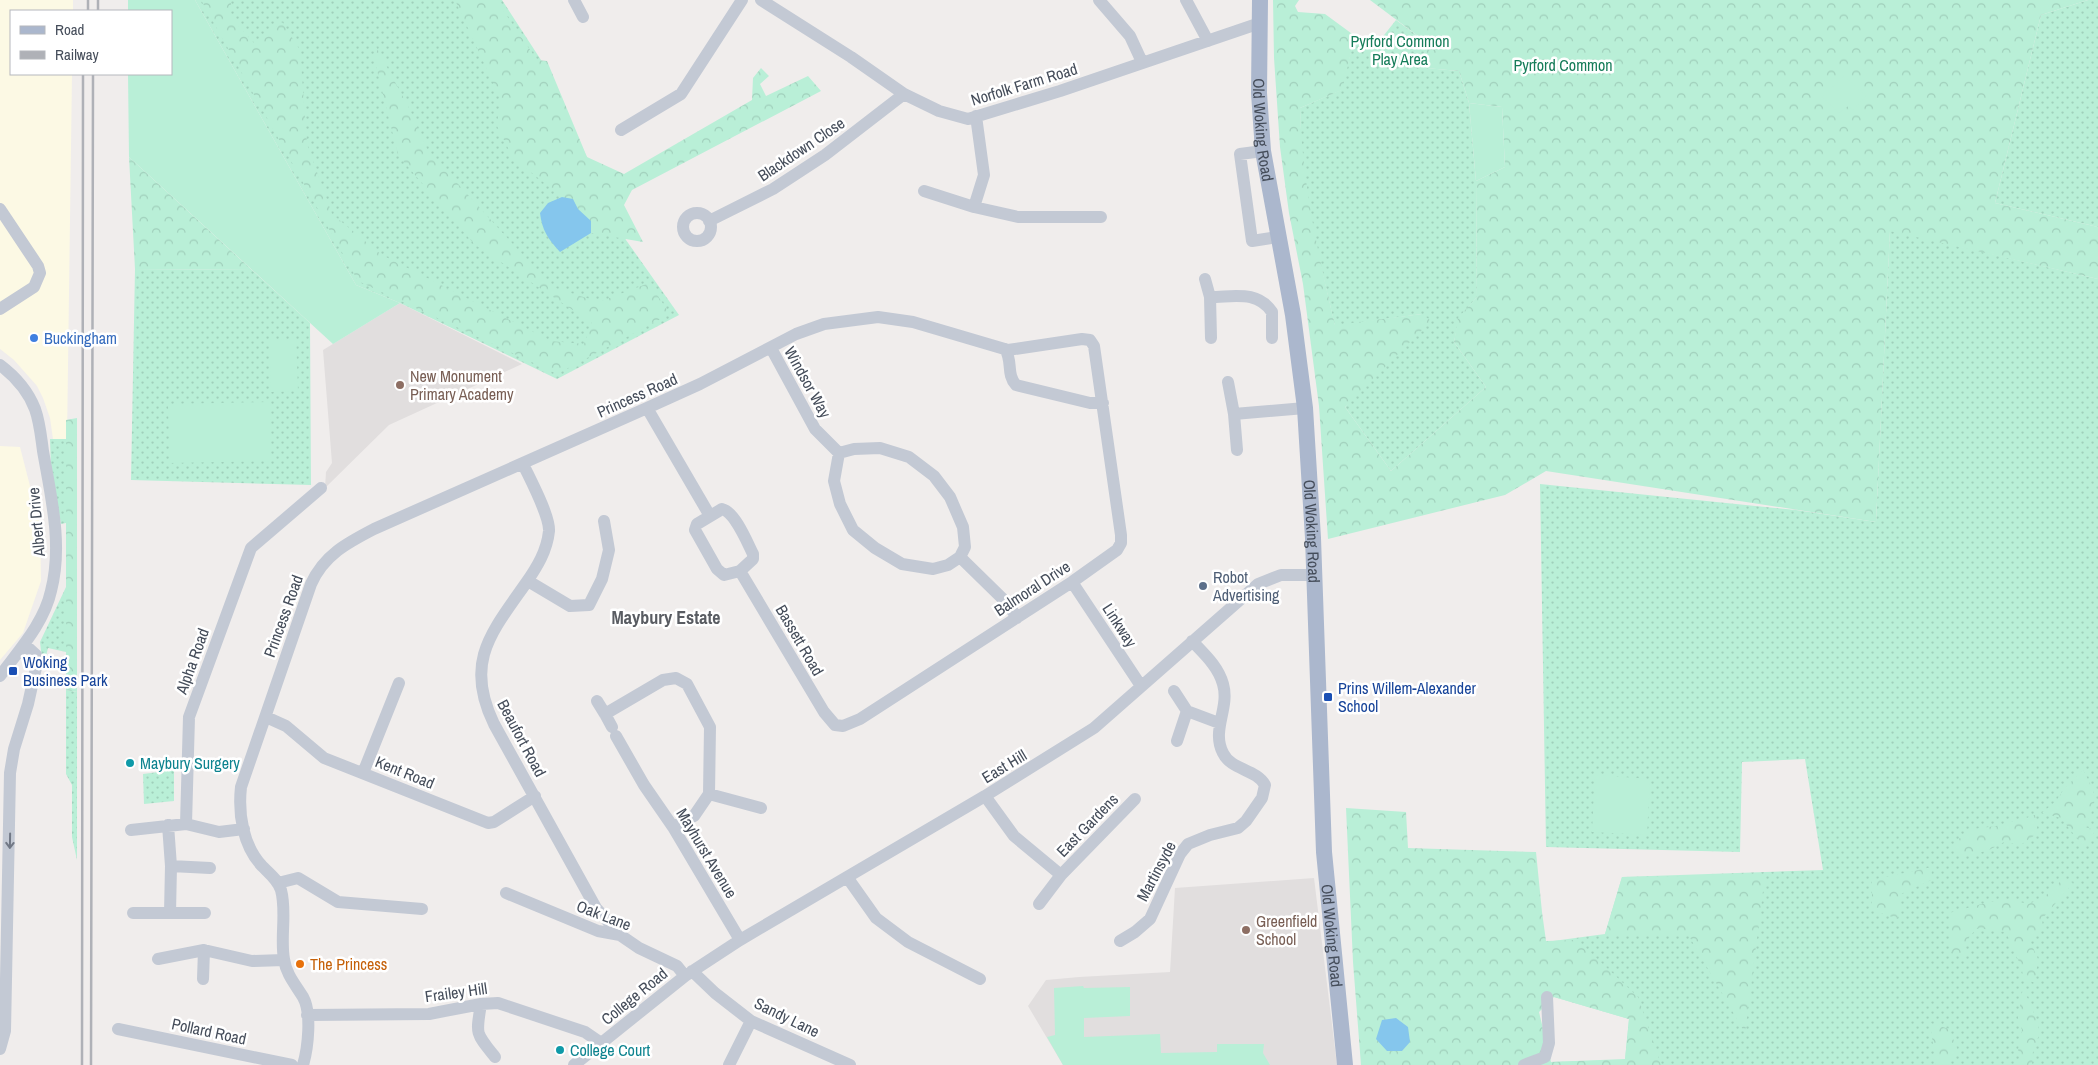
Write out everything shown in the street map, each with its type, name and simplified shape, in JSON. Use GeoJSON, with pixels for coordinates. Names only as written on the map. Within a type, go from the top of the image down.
{"type":"FeatureCollection","features":[{"type":"Feature","properties":{"kind":"main road","name":"Old Woking Road"},"geometry":{"type":"LineString","coordinates":[[1260,0],[1259,94],[1263,151],[1293,315],[1305,408],[1314,575],[1324,852],[1344,1065]]}},
{"type":"Feature","properties":{"kind":"street"},"geometry":{"type":"LineString","coordinates":[[574,0],[583,17]]}},
{"type":"Feature","properties":{"kind":"street"},"geometry":{"type":"LineString","coordinates":[[621,130],[681,94],[742,0]]}},
{"type":"Feature","properties":{"kind":"street","name":"Norfolk Farm Road"},"geometry":{"type":"LineString","coordinates":[[761,0],[851,57],[904,94],[940,111],[968,119],[1060,91],[1260,23]]}},
{"type":"Feature","properties":{"kind":"street"},"geometry":{"type":"LineString","coordinates":[[1099,0],[1130,36],[1142,62]]}},
{"type":"Feature","properties":{"kind":"street"},"geometry":{"type":"LineString","coordinates":[[1186,0],[1208,41]]}},
{"type":"Feature","properties":{"kind":"street","name":"Blackdown Close"},"geometry":{"type":"LineString","coordinates":[[709,221],[773,189],[825,155],[904,94]]}},
{"type":"Feature","properties":{"kind":"street"},"geometry":{"type":"LineString","coordinates":[[974,206],[984,175],[976,116]]}},
{"type":"Feature","properties":{"kind":"street"},"geometry":{"type":"LineString","coordinates":[[1263,151],[1240,154],[1252,241],[1278,238]]}},
{"type":"Feature","properties":{"kind":"street"},"geometry":{"type":"LineString","coordinates":[[924,191],[1018,217],[1101,217]]}},
{"type":"Feature","properties":{"kind":"street"},"geometry":{"type":"LineString","coordinates":[[0,209],[38,266],[40,273],[39,280],[34,287],[0,309]]}},
{"type":"Feature","properties":{"kind":"street"},"geometry":{"type":"LineString","coordinates":[[1205,280],[1210,297],[1211,338]]}},
{"type":"Feature","properties":{"kind":"street"},"geometry":{"type":"LineString","coordinates":[[1210,297],[1255,297],[1265,302],[1272,312],[1285,317],[1293,315]]}},
{"type":"Feature","properties":{"kind":"street"},"geometry":{"type":"LineString","coordinates":[[1272,312],[1272,338]]}},
{"type":"Feature","properties":{"kind":"street","name":"Balmoral Drive"},"geometry":{"type":"LineString","coordinates":[[770,348],[796,334],[824,324],[878,317],[913,322],[1005,349],[1024,349],[1082,339],[1090,340],[1094,346],[1121,543],[1117,550],[1072,582],[860,719],[843,726],[835,726]]}},
{"type":"Feature","properties":{"kind":"street","name":"Princess Road"},"geometry":{"type":"LineString","coordinates":[[303,1065],[307,1049],[307,1015],[304,999],[288,975],[284,960],[283,900],[278,883],[255,856],[240,815],[241,787],[311,584],[318,569],[351,541],[374,529],[647,408],[770,348]]}},
{"type":"Feature","properties":{"kind":"street","name":"Windsor Way"},"geometry":{"type":"LineString","coordinates":[[770,348],[815,430],[839,453]]}},
{"type":"Feature","properties":{"kind":"street"},"geometry":{"type":"LineString","coordinates":[[1005,349],[1010,360],[1011,380],[1016,385],[1090,403],[1103,403]]}},
{"type":"Feature","properties":{"kind":"street","name":"Albert Drive"},"geometry":{"type":"LineString","coordinates":[[0,365],[20,383],[36,410],[54,508],[55,569],[51,591],[40,619],[0,676]]}},
{"type":"Feature","properties":{"kind":"street"},"geometry":{"type":"LineString","coordinates":[[1228,382],[1234,414],[1237,450]]}},
{"type":"Feature","properties":{"kind":"street"},"geometry":{"type":"LineString","coordinates":[[647,408],[710,516]]}},
{"type":"Feature","properties":{"kind":"street"},"geometry":{"type":"LineString","coordinates":[[1234,414],[1305,408]]}},
{"type":"Feature","properties":{"kind":"street"},"geometry":{"type":"LineString","coordinates":[[880,448],[909,457],[934,476],[950,496],[963,527],[965,547],[960,557],[948,565],[933,569],[902,564],[875,548],[853,530],[840,504],[834,480],[839,453],[854,449],[880,448]]}},
{"type":"Feature","properties":{"kind":"street","name":"Beaufort Road"},"geometry":{"type":"LineString","coordinates":[[523,464],[547,518],[549,530],[546,548],[528,581],[494,628],[484,650],[480,668],[480,688],[485,706],[494,724],[596,908],[620,935]]}},
{"type":"Feature","properties":{"kind":"street","name":"Alpha Road"},"geometry":{"type":"LineString","coordinates":[[186,824],[189,717],[251,548],[321,488]]}},
{"type":"Feature","properties":{"kind":"street"},"geometry":{"type":"LineString","coordinates":[[722,509],[727,510],[734,518],[753,554],[753,559],[740,571],[724,575],[717,569],[695,530],[697,524],[722,509]]}},
{"type":"Feature","properties":{"kind":"street"},"geometry":{"type":"LineString","coordinates":[[528,581],[570,606],[589,605],[602,579],[609,550],[604,521]]}},
{"type":"Feature","properties":{"kind":"street"},"geometry":{"type":"LineString","coordinates":[[960,557],[1008,604],[1017,618]]}},
{"type":"Feature","properties":{"kind":"street","name":"Bassett Road"},"geometry":{"type":"LineString","coordinates":[[740,571],[824,712],[835,726]]}},
{"type":"Feature","properties":{"kind":"street","name":"East Hill"},"geometry":{"type":"LineString","coordinates":[[688,974],[740,940],[985,796],[1094,728],[1258,584],[1281,575],[1314,575]]}},
{"type":"Feature","properties":{"kind":"street","name":"Linkway"},"geometry":{"type":"LineString","coordinates":[[1072,582],[1141,686]]}},
{"type":"Feature","properties":{"kind":"street","name":"Martinsyde"},"geometry":{"type":"LineString","coordinates":[[1120,941],[1135,932],[1150,918],[1180,854],[1188,844],[1210,835],[1238,828],[1246,821],[1262,798],[1266,785],[1262,780],[1233,764],[1222,752],[1218,737],[1219,723],[1224,705],[1224,686],[1214,665],[1192,641]]}},
{"type":"Feature","properties":{"kind":"street"},"geometry":{"type":"LineString","coordinates":[[0,1049],[6,1031],[5,794],[14,750],[28,704],[37,663],[36,655],[24,644]]}},
{"type":"Feature","properties":{"kind":"street"},"geometry":{"type":"LineString","coordinates":[[605,714],[663,680],[676,678],[687,684],[710,727],[709,794],[694,816],[673,827]]}},
{"type":"Feature","properties":{"kind":"street"},"geometry":{"type":"LineString","coordinates":[[362,773],[399,683]]}},
{"type":"Feature","properties":{"kind":"street"},"geometry":{"type":"LineString","coordinates":[[1174,691],[1188,711],[1219,723]]}},
{"type":"Feature","properties":{"kind":"street","name":"Mayhurst Avenue"},"geometry":{"type":"LineString","coordinates":[[597,701],[644,785],[673,827],[740,940]]}},
{"type":"Feature","properties":{"kind":"street"},"geometry":{"type":"LineString","coordinates":[[1177,741],[1188,711]]}},
{"type":"Feature","properties":{"kind":"street","name":"Kent Road"},"geometry":{"type":"LineString","coordinates":[[266,717],[286,726],[324,758],[488,824],[535,796]]}},
{"type":"Feature","properties":{"kind":"street"},"geometry":{"type":"LineString","coordinates":[[709,794],[761,808]]}},
{"type":"Feature","properties":{"kind":"street","name":"East Gardens"},"geometry":{"type":"LineString","coordinates":[[985,796],[1014,836],[1061,875]]}},
{"type":"Feature","properties":{"kind":"street","name":"East Gardens"},"geometry":{"type":"LineString","coordinates":[[1039,904],[1061,875],[1135,799]]}},
{"type":"Feature","properties":{"kind":"street"},"geometry":{"type":"LineString","coordinates":[[131,830],[186,824],[219,832],[244,829]]}},
{"type":"Feature","properties":{"kind":"street"},"geometry":{"type":"LineString","coordinates":[[168,825],[171,866],[170,913]]}},
{"type":"Feature","properties":{"kind":"street"},"geometry":{"type":"LineString","coordinates":[[171,866],[210,868]]}},
{"type":"Feature","properties":{"kind":"street"},"geometry":{"type":"LineString","coordinates":[[847,877],[876,918],[908,942],[980,979]]}},
{"type":"Feature","properties":{"kind":"street"},"geometry":{"type":"LineString","coordinates":[[278,883],[298,878],[338,902],[422,909]]}},
{"type":"Feature","properties":{"kind":"street","name":"Oak Lane"},"geometry":{"type":"LineString","coordinates":[[506,893],[598,931],[620,935],[639,948],[677,966],[688,974]]}},
{"type":"Feature","properties":{"kind":"street"},"geometry":{"type":"LineString","coordinates":[[133,913],[205,913]]}},
{"type":"Feature","properties":{"kind":"street"},"geometry":{"type":"LineString","coordinates":[[203,979],[204,950]]}},
{"type":"Feature","properties":{"kind":"street"},"geometry":{"type":"LineString","coordinates":[[158,959],[204,950],[252,960],[284,960]]}},
{"type":"Feature","properties":{"kind":"street","name":"Sandy Lane"},"geometry":{"type":"LineString","coordinates":[[688,974],[751,1021],[850,1065]]}},
{"type":"Feature","properties":{"kind":"street","name":"College Road"},"geometry":{"type":"LineString","coordinates":[[574,1065],[688,974]]}},
{"type":"Feature","properties":{"kind":"street"},"geometry":{"type":"LineString","coordinates":[[1524,1065],[1545,1057],[1549,1043],[1547,997]]}},
{"type":"Feature","properties":{"kind":"street","name":"Frailey Hill"},"geometry":{"type":"LineString","coordinates":[[307,1015],[429,1014],[481,1004],[498,1003],[585,1032],[601,1043]]}},
{"type":"Feature","properties":{"kind":"street"},"geometry":{"type":"LineString","coordinates":[[481,1004],[477,1029],[479,1037],[496,1057]]}},
{"type":"Feature","properties":{"kind":"street"},"geometry":{"type":"LineString","coordinates":[[729,1065],[751,1021]]}},
{"type":"Feature","properties":{"kind":"street","name":"Pollard Road"},"geometry":{"type":"LineString","coordinates":[[118,1029],[292,1065]]}},
{"type":"Feature","properties":{"kind":"shaded area"},"geometry":{"type":"Polygon","coordinates":[[[0,0],[73,0],[73,10],[10,10],[10,75],[72,75],[67,439],[53,439],[50,418],[37,386],[14,360],[0,349],[0,0]]]}},
{"type":"Feature","properties":{"kind":"shaded area","name":"New Monument Primary Academy"},"geometry":{"type":"Polygon","coordinates":[[[400,303],[522,364],[389,425],[325,488],[326,472],[332,463],[323,350],[400,303]]]}},
{"type":"Feature","properties":{"kind":"shaded area","name":"Woking Business Park"},"geometry":{"type":"Polygon","coordinates":[[[0,446],[20,447],[40,525],[41,581],[23,633],[0,660],[0,446]]]}},
{"type":"Feature","properties":{"kind":"shaded area","name":"Greenfield School"},"geometry":{"type":"Polygon","coordinates":[[[1314,878],[1337,1065],[1063,1065],[1028,1006],[1046,980],[1170,972],[1175,888],[1314,878]]]}},
{"type":"Feature","properties":{"kind":"green space"},"geometry":{"type":"Polygon","coordinates":[[[128,0],[195,0],[356,285],[400,303],[333,344],[129,157],[128,75],[172,75],[172,10],[128,10],[128,0]]]}},
{"type":"Feature","properties":{"kind":"green space"},"geometry":{"type":"Polygon","coordinates":[[[195,0],[502,0],[541,60],[626,240],[679,315],[557,379],[400,303],[356,285],[195,0]]]}},
{"type":"Feature","properties":{"kind":"green space"},"geometry":{"type":"Polygon","coordinates":[[[201,0],[231,0],[231,18],[255,44],[282,22],[300,50],[307,144],[332,214],[382,255],[551,341],[584,344],[592,323],[474,244],[398,155],[376,66],[374,43],[409,108],[428,151],[552,287],[599,302],[649,283],[670,314],[557,374],[358,281],[201,0]]]}},
{"type":"Feature","properties":{"kind":"green space"},"geometry":{"type":"Polygon","coordinates":[[[455,0],[496,0],[537,60],[547,61],[587,157],[624,174],[752,100],[753,78],[761,68],[769,76],[760,84],[766,96],[808,76],[821,91],[632,190],[624,205],[643,242],[585,232],[562,197],[513,158],[497,126],[500,98],[455,0]]]}},
{"type":"Feature","properties":{"kind":"green space","name":"Pyrford Common"},"geometry":{"type":"Polygon","coordinates":[[[1273,0],[1299,0],[1295,6],[1298,12],[1325,14],[1355,36],[1342,90],[1300,108],[1307,190],[1335,325],[1422,314],[1431,321],[1345,407],[1391,471],[1486,387],[1454,342],[1458,318],[1477,297],[1476,181],[1505,167],[1502,107],[1469,103],[1459,71],[1414,67],[1430,45],[1370,0],[2088,0],[2041,15],[1995,203],[2098,227],[2098,279],[1890,231],[1876,522],[1546,471],[1505,495],[1328,539],[1319,406],[1303,284],[1289,213],[1280,147],[1274,58],[1273,0]]]}},
{"type":"Feature","properties":{"kind":"green space"},"geometry":{"type":"Polygon","coordinates":[[[2088,0],[2098,0],[2098,227],[1995,203],[2041,15],[2088,0]]]}},
{"type":"Feature","properties":{"kind":"green space","name":"Pyrford Common Play Area"},"geometry":{"type":"Polygon","coordinates":[[[1396,20],[1430,45],[1415,67],[1459,71],[1469,103],[1476,181],[1477,297],[1459,318],[1454,342],[1486,387],[1391,471],[1345,407],[1422,314],[1335,326],[1302,186],[1300,108],[1341,90],[1355,36],[1373,49],[1396,20]]]}},
{"type":"Feature","properties":{"kind":"green space"},"geometry":{"type":"Polygon","coordinates":[[[1844,76],[1866,96],[1853,110],[1848,106],[1839,113],[1822,97],[1844,76]]]}},
{"type":"Feature","properties":{"kind":"green space"},"geometry":{"type":"Polygon","coordinates":[[[1469,103],[1502,107],[1505,167],[1476,181],[1469,103]]]}},
{"type":"Feature","properties":{"kind":"green space"},"geometry":{"type":"Polygon","coordinates":[[[129,157],[252,270],[135,269],[129,157]]]}},
{"type":"Feature","properties":{"kind":"green space"},"geometry":{"type":"Polygon","coordinates":[[[1890,230],[2098,279],[2098,1065],[1551,1065],[1551,1062],[1625,1060],[1629,1019],[1554,997],[1553,941],[1605,934],[1622,877],[1823,870],[1805,759],[1742,762],[1740,852],[1546,847],[1540,484],[1796,510],[1876,522],[1890,230]]]}},
{"type":"Feature","properties":{"kind":"green space"},"geometry":{"type":"Polygon","coordinates":[[[135,269],[252,270],[310,323],[311,485],[131,480],[135,269]]]}},
{"type":"Feature","properties":{"kind":"green space"},"geometry":{"type":"Polygon","coordinates":[[[296,339],[298,391],[271,392],[269,340],[296,339]]]}},
{"type":"Feature","properties":{"kind":"green space"},"geometry":{"type":"Polygon","coordinates":[[[270,402],[271,461],[170,463],[168,404],[270,402]]]}},
{"type":"Feature","properties":{"kind":"green space"},"geometry":{"type":"Polygon","coordinates":[[[77,418],[77,692],[66,690],[66,420],[77,418]]]}},
{"type":"Feature","properties":{"kind":"green space"},"geometry":{"type":"Polygon","coordinates":[[[50,439],[67,439],[66,523],[61,524],[51,468],[50,439]]]}},
{"type":"Feature","properties":{"kind":"green space"},"geometry":{"type":"Polygon","coordinates":[[[66,587],[66,652],[48,648],[43,668],[40,642],[66,587]]]}},
{"type":"Feature","properties":{"kind":"green space"},"geometry":{"type":"Polygon","coordinates":[[[66,690],[77,692],[77,860],[72,837],[72,785],[66,774],[66,690]]]}},
{"type":"Feature","properties":{"kind":"green space"},"geometry":{"type":"Polygon","coordinates":[[[174,770],[174,801],[144,804],[143,774],[174,770]]]}},
{"type":"Feature","properties":{"kind":"green space"},"geometry":{"type":"Polygon","coordinates":[[[2083,770],[2094,793],[2094,804],[2085,827],[2095,830],[2090,841],[2083,846],[2061,818],[2042,813],[2056,801],[2064,789],[2083,770]]]}},
{"type":"Feature","properties":{"kind":"green space"},"geometry":{"type":"Polygon","coordinates":[[[1595,775],[1650,779],[1647,835],[1592,832],[1595,775]]]}},
{"type":"Feature","properties":{"kind":"green space"},"geometry":{"type":"Polygon","coordinates":[[[1346,808],[1406,812],[1408,848],[1536,852],[1546,941],[1577,940],[1638,997],[1661,1065],[1361,1065],[1353,962],[1346,808]],[[1554,997],[1539,1012],[1551,1062],[1625,1059],[1629,1019],[1554,997]]]}},
{"type":"Feature","properties":{"kind":"green space"},"geometry":{"type":"Polygon","coordinates":[[[2035,815],[2038,833],[2019,846],[2006,841],[1989,850],[1966,856],[1954,851],[1954,842],[1974,829],[1996,826],[2035,815]]]}},
{"type":"Feature","properties":{"kind":"green space"},"geometry":{"type":"Polygon","coordinates":[[[1932,867],[1931,880],[1901,894],[1898,919],[1872,910],[1872,880],[1932,867]]]}},
{"type":"Feature","properties":{"kind":"green space"},"geometry":{"type":"Polygon","coordinates":[[[1765,875],[1745,1033],[1689,936],[1605,934],[1622,877],[1765,875]]]}},
{"type":"Feature","properties":{"kind":"green space"},"geometry":{"type":"Polygon","coordinates":[[[2063,879],[2073,883],[2042,919],[2043,929],[2030,941],[2038,959],[2035,983],[2023,978],[2022,969],[2006,932],[1977,928],[1966,941],[1964,955],[1953,956],[1950,941],[1949,913],[1989,902],[2012,900],[2028,904],[2042,899],[2063,879]]]}},
{"type":"Feature","properties":{"kind":"green space"},"geometry":{"type":"Polygon","coordinates":[[[1083,986],[1084,988],[1130,987],[1130,1016],[1084,1018],[1084,1037],[1160,1034],[1161,1053],[1217,1052],[1217,1044],[1264,1044],[1263,1053],[1270,1065],[1063,1065],[1047,1037],[1055,1035],[1054,988],[1083,986]]]}},
{"type":"Feature","properties":{"kind":"green space"},"geometry":{"type":"Polygon","coordinates":[[[2023,987],[2038,1023],[2039,1035],[2033,1051],[2032,1065],[2020,1065],[2022,1059],[2018,1050],[2022,1030],[2018,1018],[2023,987]]]}},
{"type":"Feature","properties":{"kind":"green space"},"geometry":{"type":"Polygon","coordinates":[[[1930,1023],[1949,1029],[1959,1053],[1943,1065],[1936,1065],[1930,1023]]]}},
{"type":"Feature","properties":{"kind":"water"},"geometry":{"type":"Polygon","coordinates":[[[562,197],[573,199],[578,209],[591,221],[591,233],[560,252],[546,234],[540,213],[548,203],[562,197]]]}},
{"type":"Feature","properties":{"kind":"water"},"geometry":{"type":"Polygon","coordinates":[[[1396,1018],[1408,1027],[1410,1042],[1402,1051],[1387,1051],[1376,1039],[1382,1020],[1396,1018]]]}},
{"type":"Feature","properties":{"kind":"railway"},"geometry":{"type":"LineString","coordinates":[[88,0],[88,10]]}},
{"type":"Feature","properties":{"kind":"railway"},"geometry":{"type":"LineString","coordinates":[[98,0],[98,10]]}},
{"type":"Feature","properties":{"kind":"railway"},"geometry":{"type":"LineString","coordinates":[[82,1065],[83,75]]}},
{"type":"Feature","properties":{"kind":"railway"},"geometry":{"type":"LineString","coordinates":[[91,1065],[93,75]]}},
{"type":"Feature","properties":{"kind":"place","name":"Buckingham"},"geometry":{"type":"Point","coordinates":[34,338]}},
{"type":"Feature","properties":{"kind":"place","name":"New Monument Primary Academy"},"geometry":{"type":"Point","coordinates":[400,385]}},
{"type":"Feature","properties":{"kind":"place","name":"Robot Advertising"},"geometry":{"type":"Point","coordinates":[1203,586]}},
{"type":"Feature","properties":{"kind":"place","name":"Woking Business Park"},"geometry":{"type":"Point","coordinates":[13,671]}},
{"type":"Feature","properties":{"kind":"place","name":"Prins Willem-Alexander School"},"geometry":{"type":"Point","coordinates":[1328,697]}},
{"type":"Feature","properties":{"kind":"place","name":"Maybury Surgery"},"geometry":{"type":"Point","coordinates":[130,763]}},
{"type":"Feature","properties":{"kind":"place","name":"Greenfield School"},"geometry":{"type":"Point","coordinates":[1246,930]}},
{"type":"Feature","properties":{"kind":"place","name":"The Princess"},"geometry":{"type":"Point","coordinates":[300,964]}},
{"type":"Feature","properties":{"kind":"place","name":"College Court"},"geometry":{"type":"Point","coordinates":[560,1050]}},
{"type":"Feature","properties":{"kind":"district","name":"Maybury Estate"},"geometry":{"type":"Point","coordinates":[666,617]}}]}
